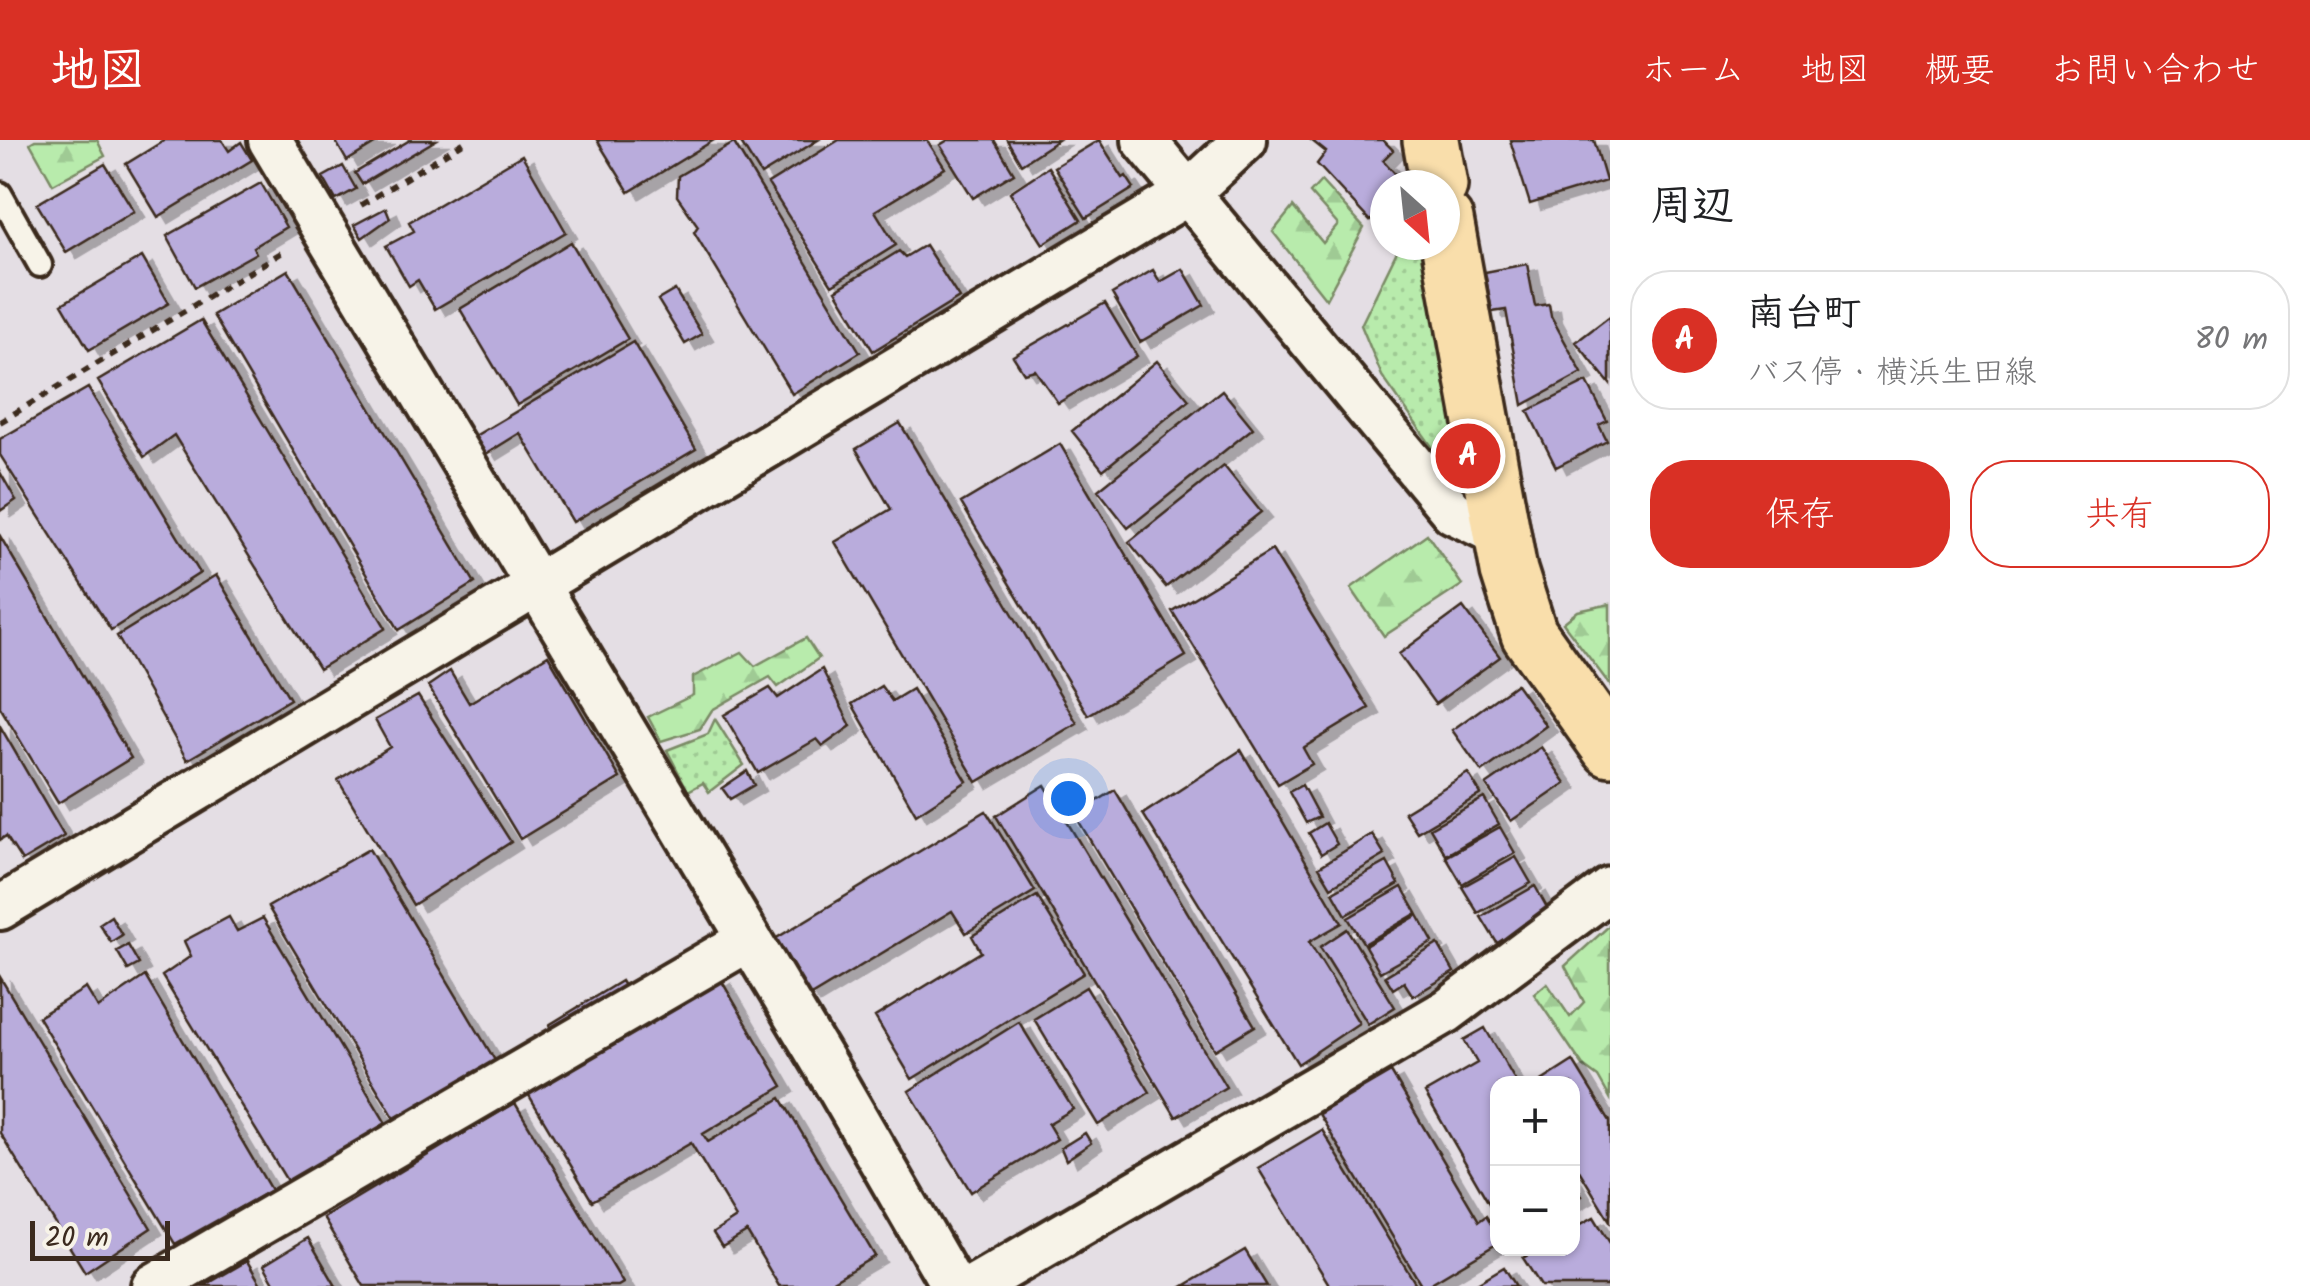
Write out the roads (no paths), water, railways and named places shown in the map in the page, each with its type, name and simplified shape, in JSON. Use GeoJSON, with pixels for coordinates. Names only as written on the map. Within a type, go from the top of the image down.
{"type":"FeatureCollection","features":[{"type":"Feature","properties":{"kind":"main road"},"geometry":{"type":"LineString","coordinates":[[1431,140],[1436,170]]}},
{"type":"Feature","properties":{"kind":"main road"},"geometry":{"type":"LineString","coordinates":[[1452,260],[1508,571],[1529,634],[1610,748]]}},
{"type":"Feature","properties":{"kind":"street"},"geometry":{"type":"LineString","coordinates":[[270,140],[838,1087],[953,1286]]}},
{"type":"Feature","properties":{"kind":"street"},"geometry":{"type":"LineString","coordinates":[[1144,140],[1453,512],[1501,535]]}},
{"type":"Feature","properties":{"kind":"street"},"geometry":{"type":"LineString","coordinates":[[0,908],[1187,194],[1245,140]]}},
{"type":"Feature","properties":{"kind":"street"},"geometry":{"type":"LineString","coordinates":[[975,1286],[1447,1011],[1610,889]]}},
{"type":"Feature","properties":{"kind":"street"},"geometry":{"type":"LineString","coordinates":[[153,1286],[748,940]]}},
{"type":"Feature","properties":{"kind":"lane"},"geometry":{"type":"LineString","coordinates":[[0,194],[40,265]]}},
{"type":"Feature","properties":{"kind":"place","name":"南台町"},"geometry":{"type":"Point","coordinates":[1468,456]}}]}
